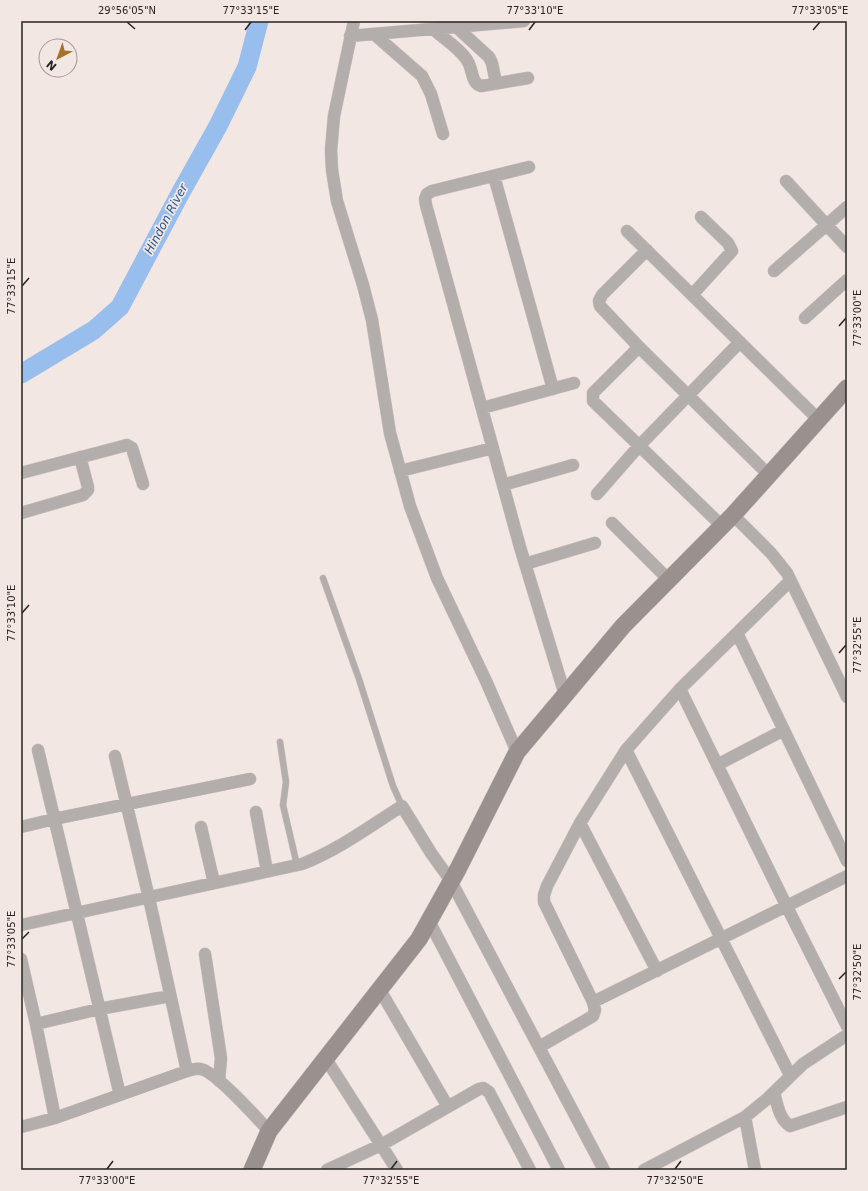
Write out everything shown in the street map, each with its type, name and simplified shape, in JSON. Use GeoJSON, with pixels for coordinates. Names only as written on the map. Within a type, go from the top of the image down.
{"type":"FeatureCollection","features":[{"type":"Feature","properties":{"kind":"street"},"geometry":{"type":"LineString","coordinates":[[354,21],[334,116],[331,150],[332,170],[338,201],[372,320],[390,433],[410,506],[437,578],[486,681],[517,752]]}},
{"type":"Feature","properties":{"kind":"street"},"geometry":{"type":"LineString","coordinates":[[350,36],[433,29],[453,24],[524,21]]}},
{"type":"Feature","properties":{"kind":"street"},"geometry":{"type":"LineString","coordinates":[[453,24],[489,57],[492,63],[496,84]]}},
{"type":"Feature","properties":{"kind":"street"},"geometry":{"type":"LineString","coordinates":[[433,29],[464,56],[469,62],[476,83],[481,86],[528,78]]}},
{"type":"Feature","properties":{"kind":"street"},"geometry":{"type":"LineString","coordinates":[[374,34],[422,76],[431,94],[443,134]]}},
{"type":"Feature","properties":{"kind":"street"},"geometry":{"type":"LineString","coordinates":[[529,167],[432,192],[427,194],[425,198],[525,564],[565,695]]}},
{"type":"Feature","properties":{"kind":"street"},"geometry":{"type":"LineString","coordinates":[[494,176],[553,389]]}},
{"type":"Feature","properties":{"kind":"street"},"geometry":{"type":"LineString","coordinates":[[786,181],[847,247]]}},
{"type":"Feature","properties":{"kind":"street"},"geometry":{"type":"LineString","coordinates":[[774,271],[847,208]]}},
{"type":"Feature","properties":{"kind":"street"},"geometry":{"type":"LineString","coordinates":[[692,295],[732,251],[728,243],[702,217]]}},
{"type":"Feature","properties":{"kind":"street"},"geometry":{"type":"LineString","coordinates":[[627,231],[819,420]]}},
{"type":"Feature","properties":{"kind":"street"},"geometry":{"type":"LineString","coordinates":[[647,250],[602,295],[599,301],[600,306],[639,347],[769,475]]}},
{"type":"Feature","properties":{"kind":"street"},"geometry":{"type":"LineString","coordinates":[[805,318],[847,280]]}},
{"type":"Feature","properties":{"kind":"street"},"geometry":{"type":"LineString","coordinates":[[597,494],[639,446],[740,342]]}},
{"type":"Feature","properties":{"kind":"street"},"geometry":{"type":"LineString","coordinates":[[639,347],[593,393],[593,401],[639,446],[727,521],[771,553],[787,573],[847,697]]}},
{"type":"Feature","properties":{"kind":"street"},"geometry":{"type":"LineString","coordinates":[[482,408],[574,383]]}},
{"type":"Feature","properties":{"kind":"street"},"geometry":{"type":"LineString","coordinates":[[252,1170],[269,1130],[419,939],[452,881],[517,752],[623,626],[727,521],[847,388]]}},
{"type":"Feature","properties":{"kind":"street"},"geometry":{"type":"LineString","coordinates":[[21,473],[127,445],[132,448],[143,484]]}},
{"type":"Feature","properties":{"kind":"street"},"geometry":{"type":"LineString","coordinates":[[400,471],[493,448]]}},
{"type":"Feature","properties":{"kind":"street"},"geometry":{"type":"LineString","coordinates":[[21,513],[86,494],[88,487],[80,457]]}},
{"type":"Feature","properties":{"kind":"street"},"geometry":{"type":"LineString","coordinates":[[503,485],[573,465]]}},
{"type":"Feature","properties":{"kind":"street"},"geometry":{"type":"LineString","coordinates":[[612,523],[669,580]]}},
{"type":"Feature","properties":{"kind":"street"},"geometry":{"type":"LineString","coordinates":[[525,564],[595,543]]}},
{"type":"Feature","properties":{"kind":"street"},"geometry":{"type":"LineString","coordinates":[[539,1047],[593,1016],[595,1010],[593,1002],[544,902],[544,895],[547,886],[580,823],[626,750],[680,689],[790,581]]}},
{"type":"Feature","properties":{"kind":"street"},"geometry":{"type":"LineString","coordinates":[[737,633],[847,861]]}},
{"type":"Feature","properties":{"kind":"street"},"geometry":{"type":"LineString","coordinates":[[680,689],[847,1026]]}},
{"type":"Feature","properties":{"kind":"street"},"geometry":{"type":"LineString","coordinates":[[717,765],[784,730]]}},
{"type":"Feature","properties":{"kind":"street"},"geometry":{"type":"LineString","coordinates":[[38,750],[120,1095]]}},
{"type":"Feature","properties":{"kind":"street"},"geometry":{"type":"LineString","coordinates":[[626,750],[790,1075]]}},
{"type":"Feature","properties":{"kind":"street"},"geometry":{"type":"LineString","coordinates":[[115,756],[188,1071]]}},
{"type":"Feature","properties":{"kind":"street"},"geometry":{"type":"LineString","coordinates":[[21,827],[250,779]]}},
{"type":"Feature","properties":{"kind":"street"},"geometry":{"type":"LineString","coordinates":[[21,926],[76,912],[149,898],[297,865],[320,857],[402,806],[431,853],[452,881],[604,1170]]}},
{"type":"Feature","properties":{"kind":"street"},"geometry":{"type":"LineString","coordinates":[[256,812],[268,871]]}},
{"type":"Feature","properties":{"kind":"street"},"geometry":{"type":"LineString","coordinates":[[580,823],[657,970]]}},
{"type":"Feature","properties":{"kind":"street"},"geometry":{"type":"LineString","coordinates":[[201,827],[214,883]]}},
{"type":"Feature","properties":{"kind":"street"},"geometry":{"type":"LineString","coordinates":[[593,1002],[847,876]]}},
{"type":"Feature","properties":{"kind":"street"},"geometry":{"type":"LineString","coordinates":[[429,921],[559,1170]]}},
{"type":"Feature","properties":{"kind":"street"},"geometry":{"type":"LineString","coordinates":[[205,954],[221,1058],[219,1081]]}},
{"type":"Feature","properties":{"kind":"street"},"geometry":{"type":"LineString","coordinates":[[21,959],[55,1118]]}},
{"type":"Feature","properties":{"kind":"street"},"geometry":{"type":"LineString","coordinates":[[380,990],[448,1107]]}},
{"type":"Feature","properties":{"kind":"street"},"geometry":{"type":"LineString","coordinates":[[36,1024],[99,1009],[170,996]]}},
{"type":"Feature","properties":{"kind":"street"},"geometry":{"type":"LineString","coordinates":[[645,1170],[745,1117],[803,1064],[847,1035]]}},
{"type":"Feature","properties":{"kind":"street"},"geometry":{"type":"LineString","coordinates":[[326,1059],[397,1170]]}},
{"type":"Feature","properties":{"kind":"street"},"geometry":{"type":"LineString","coordinates":[[21,1127],[55,1118],[188,1071],[200,1069],[209,1073],[219,1081],[269,1130]]}},
{"type":"Feature","properties":{"kind":"street"},"geometry":{"type":"LineString","coordinates":[[327,1170],[381,1145],[479,1089],[486,1089],[504,1118],[530,1170]]}},
{"type":"Feature","properties":{"kind":"street"},"geometry":{"type":"LineString","coordinates":[[774,1092],[785,1123],[790,1126],[847,1107]]}},
{"type":"Feature","properties":{"kind":"street"},"geometry":{"type":"LineString","coordinates":[[745,1117],[756,1170]]}},
{"type":"Feature","properties":{"kind":"lane"},"geometry":{"type":"LineString","coordinates":[[323,578],[360,679],[393,786],[402,806]]}},
{"type":"Feature","properties":{"kind":"lane"},"geometry":{"type":"LineString","coordinates":[[280,742],[286,782],[284,805],[297,865]]}},
{"type":"Feature","properties":{"kind":"waterway","name":"Hindon River"},"geometry":{"type":"LineString","coordinates":[[21,374],[94,330],[120,307],[218,126],[247,67],[259,21]]}}]}
